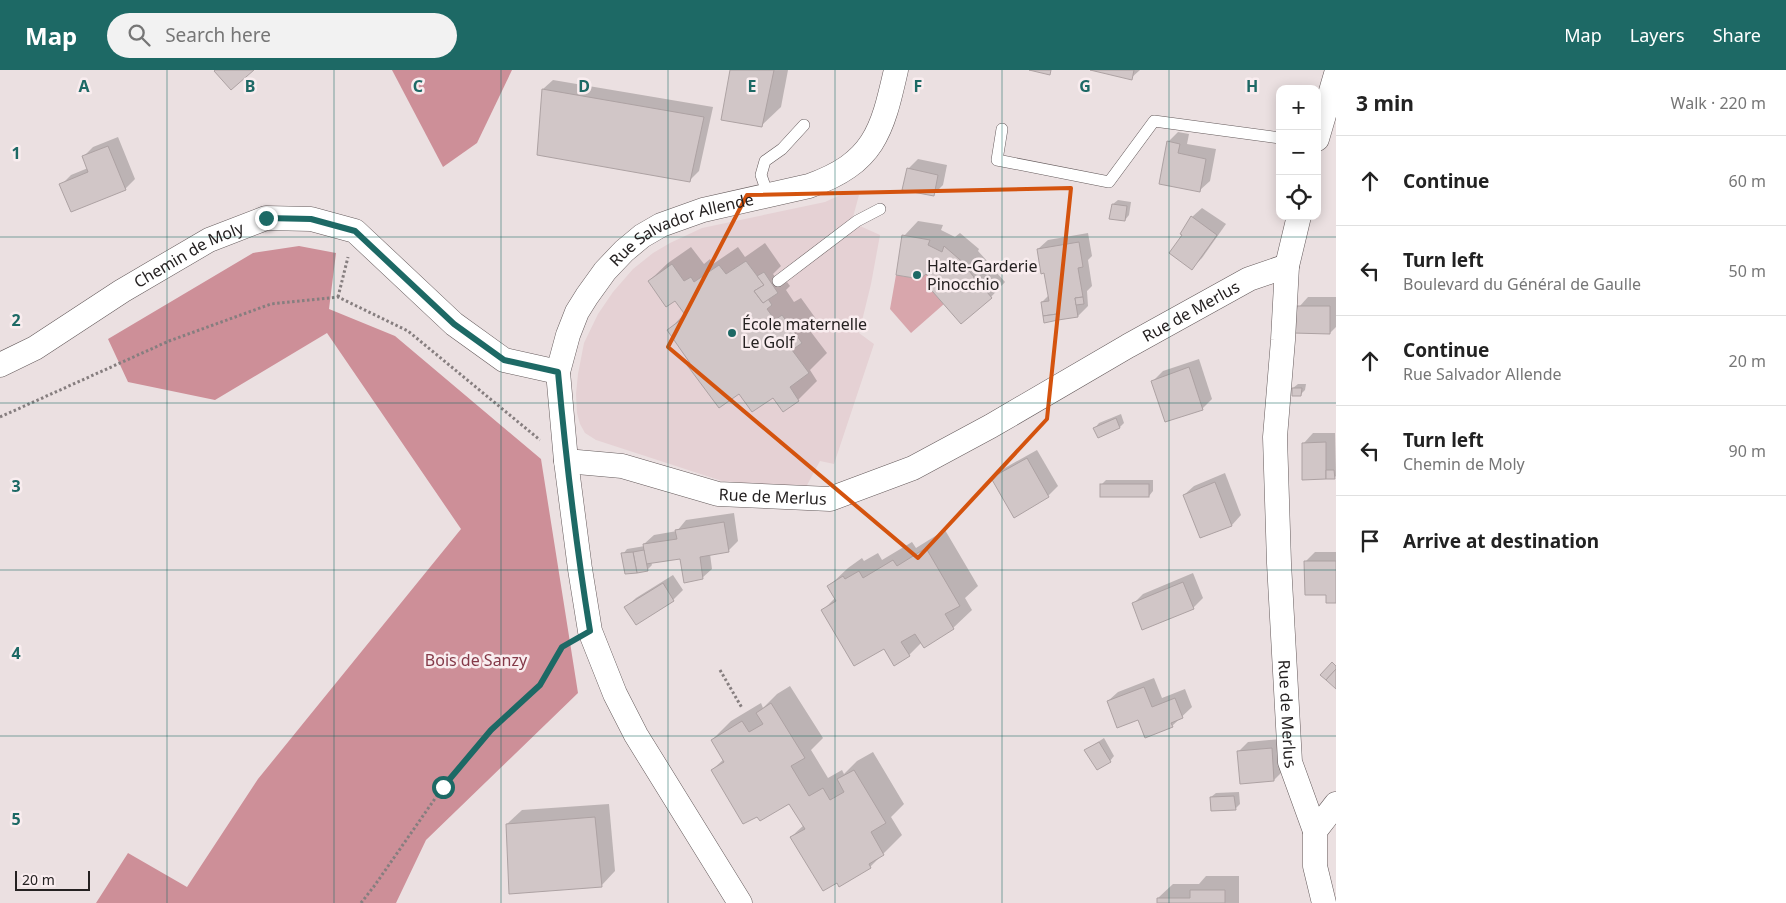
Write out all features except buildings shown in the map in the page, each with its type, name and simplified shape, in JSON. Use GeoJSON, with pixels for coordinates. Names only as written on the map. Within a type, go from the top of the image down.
{"type":"FeatureCollection","features":[{"type":"Feature","properties":{"kind":"street","name":"Rue Salvador Allende"},"geometry":{"type":"LineString","coordinates":[[740,903],[636,735],[615,694],[590,631],[566,462],[558,372],[568,335],[577,312],[605,271],[624,251],[642,236],[672,220],[703,210],[809,186],[822,182],[844,169],[866,152],[877,135],[884,120],[896,70]]}},
{"type":"Feature","properties":{"kind":"street"},"geometry":{"type":"LineString","coordinates":[[1320,130],[1336,74]]}},
{"type":"Feature","properties":{"kind":"street","name":"Chemin de Moly"},"geometry":{"type":"LineString","coordinates":[[0,365],[35,348],[122,291],[210,240],[266,218],[311,219],[355,231],[454,324],[504,360],[558,372]]}},
{"type":"Feature","properties":{"kind":"street"},"geometry":{"type":"LineString","coordinates":[[1287,266],[1298,220]]}},
{"type":"Feature","properties":{"kind":"street","name":"Rue de Merlus"},"geometry":{"type":"LineString","coordinates":[[566,462],[622,466],[718,494],[830,499],[912,468],[991,426],[1128,346],[1249,279],[1287,266],[1275,437],[1279,563],[1290,762],[1315,831]]}},
{"type":"Feature","properties":{"kind":"street"},"geometry":{"type":"LineString","coordinates":[[1324,903],[1314,866],[1315,831],[1336,804]]}},
{"type":"Feature","properties":{"kind":"lane"},"geometry":{"type":"LineString","coordinates":[[1002,129],[997,160],[1109,182],[1154,121],[1276,137]]}},
{"type":"Feature","properties":{"kind":"lane"},"geometry":{"type":"LineString","coordinates":[[768,195],[761,175],[765,161],[782,149],[804,125]]}},
{"type":"Feature","properties":{"kind":"lane"},"geometry":{"type":"LineString","coordinates":[[778,281],[857,221],[880,209]]}},
{"type":"Feature","properties":{"kind":"path"},"geometry":{"type":"LineString","coordinates":[[338,297],[355,231]]}},
{"type":"Feature","properties":{"kind":"path"},"geometry":{"type":"LineString","coordinates":[[0,417],[169,341],[270,304],[338,297],[408,331],[566,462]]}},
{"type":"Feature","properties":{"kind":"path"},"geometry":{"type":"LineString","coordinates":[[361,903],[443,787],[491,730],[540,685],[562,647],[590,631]]}},
{"type":"Feature","properties":{"kind":"path"},"geometry":{"type":"LineString","coordinates":[[720,670],[742,708]]}},
{"type":"Feature","properties":{"kind":"highlighted area"},"geometry":{"type":"Polygon","coordinates":[[[1071,188],[1047,419],[918,558],[668,347],[747,195],[1071,188]]]}},
{"type":"Feature","properties":{"kind":"shaded area"},"geometry":{"type":"Polygon","coordinates":[[[849,191],[859,195],[853,217],[860,226],[880,235],[859,333],[874,344],[834,464],[820,461],[806,487],[803,488],[722,481],[596,440],[585,433],[577,413],[576,394],[584,343],[598,314],[613,292],[633,269],[653,253],[702,228],[825,202],[849,191]]]}},
{"type":"Feature","properties":{"kind":"shaded area"},"geometry":{"type":"Polygon","coordinates":[[[926,274],[931,279],[926,284],[944,304],[911,333],[890,309],[896,275],[920,279],[926,274]]]}},
{"type":"Feature","properties":{"kind":"green space"},"geometry":{"type":"Polygon","coordinates":[[[392,70],[512,70],[477,143],[443,167],[392,70]]]}},
{"type":"Feature","properties":{"kind":"green space","name":"Bois de Sanzy"},"geometry":{"type":"Polygon","coordinates":[[[299,246],[336,253],[329,309],[395,336],[541,459],[578,693],[426,840],[396,903],[96,903],[128,853],[187,887],[258,779],[461,529],[327,333],[215,400],[128,382],[108,339],[253,253],[299,246]]]}},
{"type":"Feature","properties":{"kind":"place","name":"Halte-Garderie Pinocchio"},"geometry":{"type":"Point","coordinates":[917,275]}},
{"type":"Feature","properties":{"kind":"place","name":"École maternelle Le Golf"},"geometry":{"type":"Point","coordinates":[732,333]}},
{"type":"Feature","properties":{"kind":"route"},"geometry":{"type":"LineString","coordinates":[[266,218],[311,219],[355,231],[454,324],[504,360],[558,372],[566,462],[590,631],[562,647],[540,685],[491,730],[443,787]]}}]}
